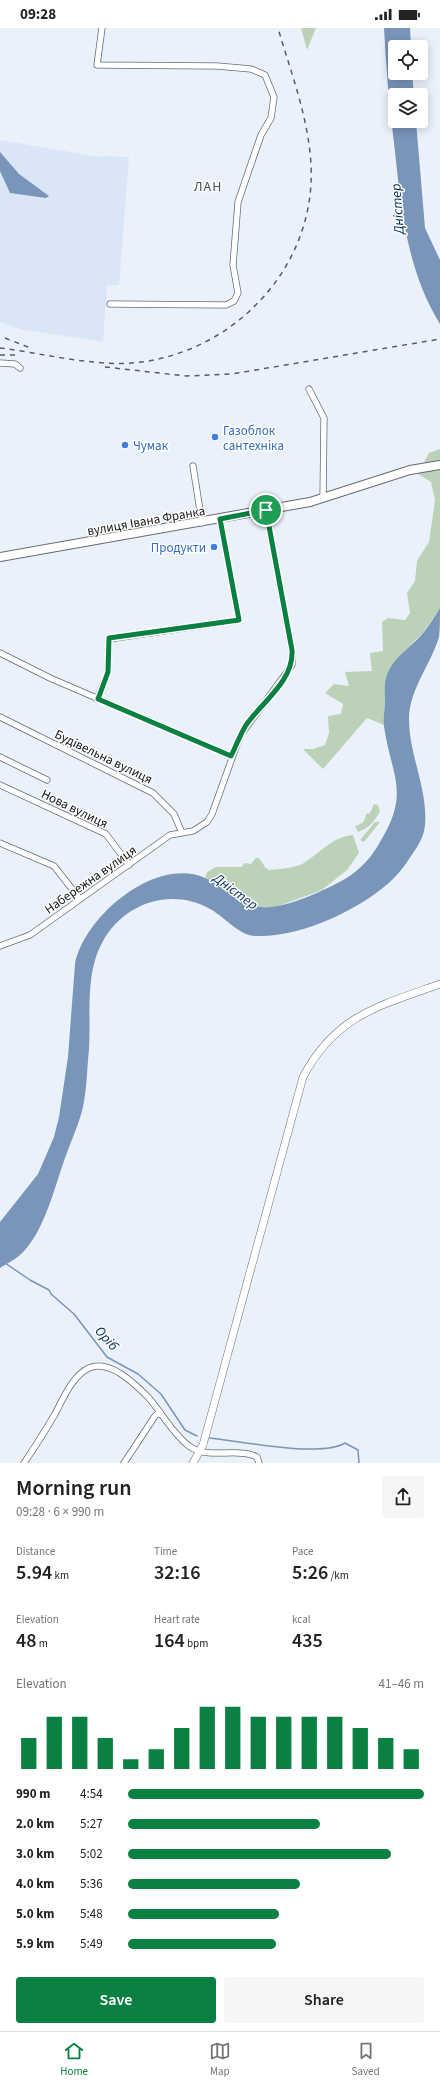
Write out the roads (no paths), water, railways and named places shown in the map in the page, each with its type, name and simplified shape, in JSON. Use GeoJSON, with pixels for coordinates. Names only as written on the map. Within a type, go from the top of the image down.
{"type":"FeatureCollection","features":[{"type":"Feature","properties":{"kind":"main road","name":"вулиця Івана Франка"},"geometry":{"type":"LineString","coordinates":[[0,557],[202,523],[323,499],[410,470],[440,465]]}},
{"type":"Feature","properties":{"kind":"street"},"geometry":{"type":"LineString","coordinates":[[102,28],[97,65],[217,66],[251,70],[265,75],[274,97],[271,118],[262,135],[238,202],[233,265],[238,293],[237,297],[226,305],[110,304]]}},
{"type":"Feature","properties":{"kind":"street"},"geometry":{"type":"LineString","coordinates":[[0,363],[15,364],[20,368]]}},
{"type":"Feature","properties":{"kind":"street"},"geometry":{"type":"LineString","coordinates":[[309,389],[324,418],[323,499]]}},
{"type":"Feature","properties":{"kind":"street"},"geometry":{"type":"LineString","coordinates":[[192,466],[202,523]]}},
{"type":"Feature","properties":{"kind":"street"},"geometry":{"type":"LineString","coordinates":[[0,653],[50,678],[231,756],[247,724],[276,688],[292,665],[292,650],[266,510]]}},
{"type":"Feature","properties":{"kind":"street"},"geometry":{"type":"LineString","coordinates":[[98,699],[108,672],[109,638],[239,620],[220,519]]}},
{"type":"Feature","properties":{"kind":"street","name":"Будівельна вулиця"},"geometry":{"type":"LineString","coordinates":[[0,717],[154,793],[174,814],[182,833]]}},
{"type":"Feature","properties":{"kind":"street","name":"Набережна вулиця"},"geometry":{"type":"LineString","coordinates":[[0,946],[30,935],[170,835],[193,831],[207,822],[212,814],[231,756]]}},
{"type":"Feature","properties":{"kind":"street"},"geometry":{"type":"LineString","coordinates":[[0,757],[47,780]]}},
{"type":"Feature","properties":{"kind":"street","name":"Нова вулиця"},"geometry":{"type":"LineString","coordinates":[[0,785],[106,834],[129,865]]}},
{"type":"Feature","properties":{"kind":"street"},"geometry":{"type":"LineString","coordinates":[[0,843],[54,866],[80,899]]}},
{"type":"Feature","properties":{"kind":"street"},"geometry":{"type":"LineString","coordinates":[[193,1463],[201,1450],[303,1077],[320,1049],[340,1028],[353,1019],[376,1007],[440,984]]}},
{"type":"Feature","properties":{"kind":"street"},"geometry":{"type":"LineString","coordinates":[[25,1463],[71,1385],[89,1368],[100,1366],[121,1375],[137,1386],[180,1438],[190,1447],[224,1454],[248,1453],[257,1457],[259,1463]]}},
{"type":"Feature","properties":{"kind":"street"},"geometry":{"type":"LineString","coordinates":[[124,1463],[155,1416],[160,1412]]}},
{"type":"Feature","properties":{"kind":"water"},"geometry":{"type":"Polygon","coordinates":[[[384,28],[410,28],[411,40],[388,40],[388,80],[413,80],[413,88],[389,88],[384,28]]]}},
{"type":"Feature","properties":{"kind":"water"},"geometry":{"type":"Polygon","coordinates":[[[392,128],[417,128],[425,228],[440,260],[440,324],[419,281],[412,259],[399,190],[392,128]]]}},
{"type":"Feature","properties":{"kind":"water"},"geometry":{"type":"Polygon","coordinates":[[[0,152],[19,174],[49,196],[46,198],[10,193],[0,171],[0,152]]]}},
{"type":"Feature","properties":{"kind":"water"},"geometry":{"type":"Polygon","coordinates":[[[440,608],[439,637],[416,687],[410,708],[409,719],[412,746],[424,798],[425,812],[423,834],[414,852],[393,879],[365,901],[329,920],[292,932],[273,935],[250,935],[238,930],[216,912],[195,903],[180,899],[149,903],[135,909],[122,918],[111,929],[102,943],[93,968],[90,995],[89,1049],[86,1085],[83,1107],[77,1126],[49,1207],[38,1231],[22,1254],[0,1268],[0,1222],[38,1174],[54,1137],[59,1117],[68,1057],[75,964],[81,946],[92,928],[107,910],[125,895],[144,883],[165,876],[185,873],[205,878],[240,899],[261,907],[270,907],[292,902],[316,893],[345,879],[361,867],[373,853],[389,825],[395,810],[397,797],[394,771],[384,726],[386,678],[397,658],[419,638],[440,608]]]}},
{"type":"Feature","properties":{"kind":"waterway","name":"Оріб"},"geometry":{"type":"LineString","coordinates":[[5,1263],[30,1280],[49,1290],[51,1294],[74,1314],[107,1357],[138,1374],[161,1394],[185,1430],[197,1436]]}},
{"type":"Feature","properties":{"kind":"waterway","name":"Оріб"},"geometry":{"type":"LineString","coordinates":[[210,1438],[299,1449],[318,1449],[333,1447],[345,1443],[358,1450],[359,1463]]}},
{"type":"Feature","properties":{"kind":"railway"},"geometry":{"type":"LineString","coordinates":[[0,348],[100,363],[132,363],[169,356],[203,343],[234,324],[261,300],[283,271],[299,239],[309,203],[311,166],[307,131],[299,96],[278,28]]}},
{"type":"Feature","properties":{"kind":"railway"},"geometry":{"type":"LineString","coordinates":[[5,338],[33,349]]}},
{"type":"Feature","properties":{"kind":"railway"},"geometry":{"type":"LineString","coordinates":[[105,367],[186,376],[232,374],[440,339]]}},
{"type":"Feature","properties":{"kind":"railway"},"geometry":{"type":"LineString","coordinates":[[0,355],[19,355]]}},
{"type":"Feature","properties":{"kind":"place","name":"Газоблок сантехніка"},"geometry":{"type":"Point","coordinates":[215,437]}},
{"type":"Feature","properties":{"kind":"place","name":"Чумак"},"geometry":{"type":"Point","coordinates":[125,445]}},
{"type":"Feature","properties":{"kind":"place","name":"Продукти"},"geometry":{"type":"Point","coordinates":[214,547]}},
{"type":"Feature","properties":{"kind":"district","name":"ЛАН"},"geometry":{"type":"Point","coordinates":[208,186]}},
{"type":"Feature","properties":{"kind":"water label","name":"Дністер"},"geometry":{"type":"Point","coordinates":[397,209]}},
{"type":"Feature","properties":{"kind":"water label","name":"Дністер"},"geometry":{"type":"Point","coordinates":[236,891]}}]}
